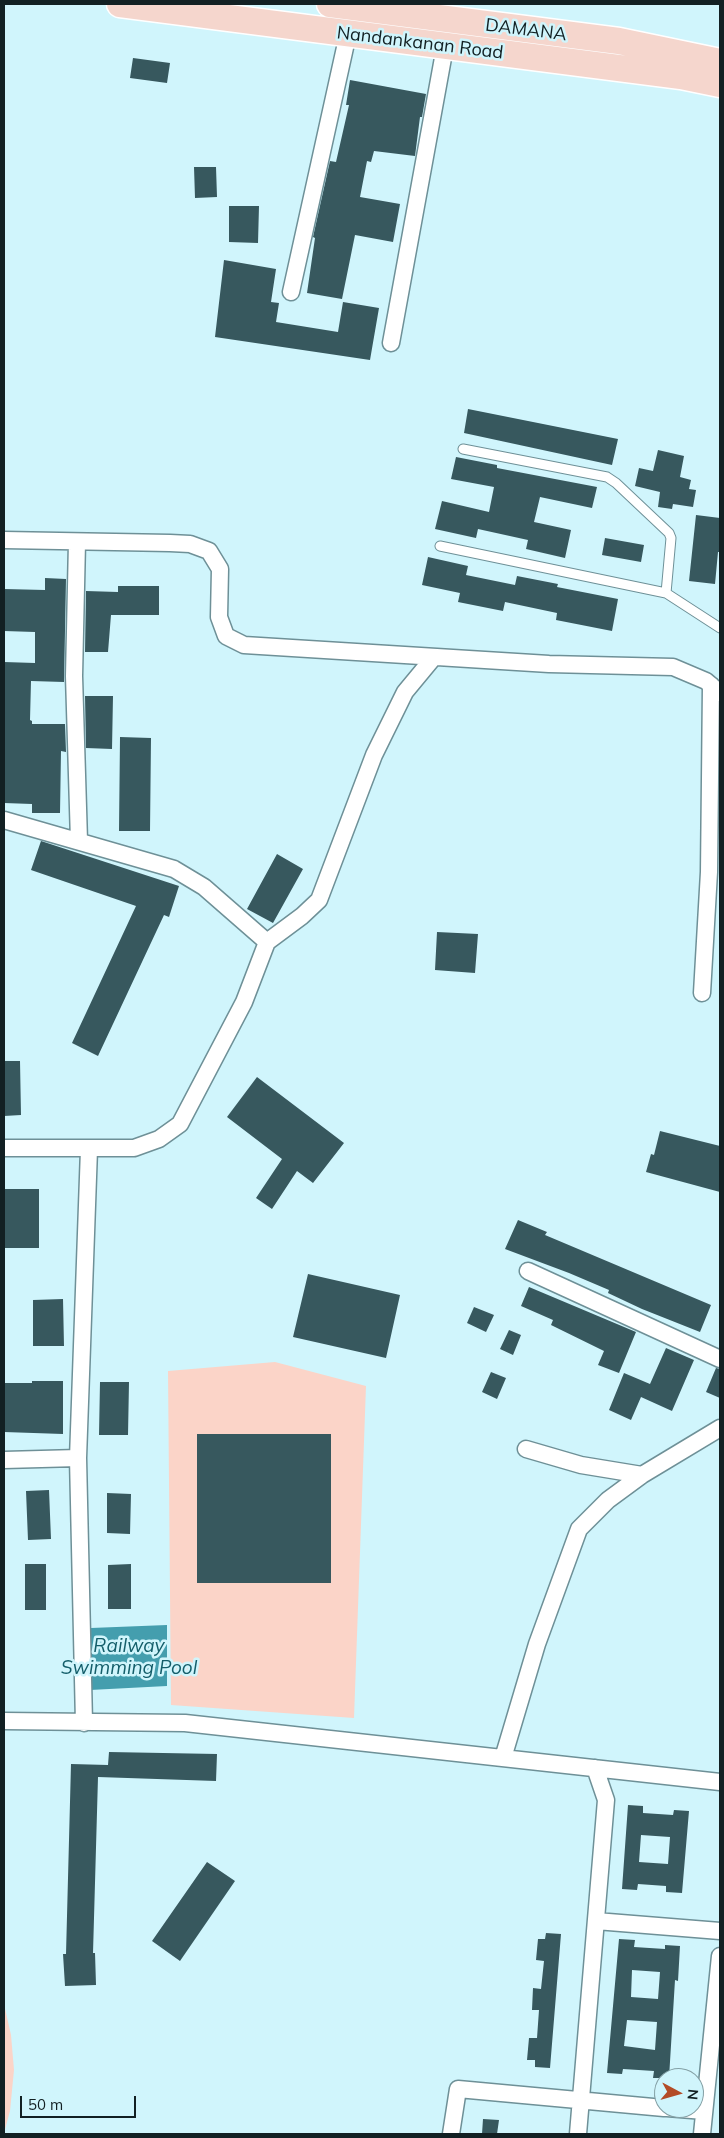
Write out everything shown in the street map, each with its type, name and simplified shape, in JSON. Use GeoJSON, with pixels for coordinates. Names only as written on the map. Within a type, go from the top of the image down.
{"type":"FeatureCollection","features":[{"type":"Feature","properties":{"kind":"main road","name":"Nandankanan Road"},"geometry":{"type":"LineString","coordinates":[[120,4],[681,76],[720,84]]}},
{"type":"Feature","properties":{"kind":"main road","name":"DAMANA"},"geometry":{"type":"LineString","coordinates":[[330,4],[446,11],[525,30],[619,41],[720,62]]}},
{"type":"Feature","properties":{"kind":"main road"},"geometry":{"type":"LineString","coordinates":[[522,57],[525,30]]}},
{"type":"Feature","properties":{"kind":"street"},"geometry":{"type":"LineString","coordinates":[[290,292],[348,34]]}},
{"type":"Feature","properties":{"kind":"street"},"geometry":{"type":"LineString","coordinates":[[391,344],[445,47]]}},
{"type":"Feature","properties":{"kind":"street"},"geometry":{"type":"LineString","coordinates":[[4,540],[190,544],[208,552],[220,569],[219,617],[226,636],[244,645],[549,664],[673,667],[706,681],[716,689],[715,872],[702,993]]}},
{"type":"Feature","properties":{"kind":"street"},"geometry":{"type":"LineString","coordinates":[[77,542],[74,676],[79,841]]}},
{"type":"Feature","properties":{"kind":"street"},"geometry":{"type":"LineString","coordinates":[[4,1148],[134,1148],[159,1139],[180,1124],[244,1002],[267,942],[302,916],[319,900],[374,755],[405,692],[434,657]]}},
{"type":"Feature","properties":{"kind":"street"},"geometry":{"type":"LineString","coordinates":[[4,820],[174,869],[204,887],[267,942]]}},
{"type":"Feature","properties":{"kind":"street"},"geometry":{"type":"LineString","coordinates":[[84,1722],[78,1458],[89,1149]]}},
{"type":"Feature","properties":{"kind":"street"},"geometry":{"type":"LineString","coordinates":[[528,1270],[720,1359]]}},
{"type":"Feature","properties":{"kind":"street"},"geometry":{"type":"LineString","coordinates":[[504,1758],[537,1644],[579,1529],[608,1500],[642,1475],[720,1428]]}},
{"type":"Feature","properties":{"kind":"street"},"geometry":{"type":"LineString","coordinates":[[526,1449],[581,1465],[642,1475]]}},
{"type":"Feature","properties":{"kind":"street"},"geometry":{"type":"LineString","coordinates":[[4,1460],[78,1458]]}},
{"type":"Feature","properties":{"kind":"street"},"geometry":{"type":"LineString","coordinates":[[4,1721],[185,1723],[720,1782]]}},
{"type":"Feature","properties":{"kind":"street"},"geometry":{"type":"LineString","coordinates":[[578,2134],[606,1800],[594,1768]]}},
{"type":"Feature","properties":{"kind":"street"},"geometry":{"type":"LineString","coordinates":[[596,1921],[720,1932]]}},
{"type":"Feature","properties":{"kind":"street"},"geometry":{"type":"LineString","coordinates":[[704,2111],[720,1956]]}},
{"type":"Feature","properties":{"kind":"street"},"geometry":{"type":"LineString","coordinates":[[451,2134],[458,2089],[654,2107]]}},
{"type":"Feature","properties":{"kind":"street"},"geometry":{"type":"LineString","coordinates":[[702,2134],[703,2118]]}},
{"type":"Feature","properties":{"kind":"lane"},"geometry":{"type":"LineString","coordinates":[[462,449],[607,477],[616,483],[669,533],[671,538],[666,593]]}},
{"type":"Feature","properties":{"kind":"lane"},"geometry":{"type":"LineString","coordinates":[[440,546],[666,593],[720,628]]}},
{"type":"Feature","properties":{"kind":"shaded area"},"geometry":{"type":"Polygon","coordinates":[[[275,1362],[366,1386],[354,1718],[171,1705],[168,1371],[275,1362]]]}},
{"type":"Feature","properties":{"kind":"shaded area"},"geometry":{"type":"Polygon","coordinates":[[[4,2004],[11,2035],[14,2070],[10,2111],[4,2133],[4,2004]]]}},
{"type":"Feature","properties":{"kind":"water","name":"Railway Swimming Pool"},"geometry":{"type":"Polygon","coordinates":[[[167,1625],[167,1686],[90,1690],[91,1628],[167,1625]]]}},
{"type":"Feature","properties":{"kind":"building"},"geometry":{"type":"Polygon","coordinates":[[[133,58],[170,63],[167,83],[130,78],[133,58]]]}},
{"type":"Feature","properties":{"kind":"building"},"geometry":{"type":"Polygon","coordinates":[[[350,80],[426,94],[422,117],[420,117],[415,156],[374,151],[371,162],[367,161],[360,197],[400,204],[393,242],[355,235],[342,299],[307,293],[315,238],[313,237],[330,161],[336,162],[349,105],[346,105],[350,80]]]}},
{"type":"Feature","properties":{"kind":"building"},"geometry":{"type":"Polygon","coordinates":[[[194,167],[216,167],[217,197],[195,198],[194,167]]]}},
{"type":"Feature","properties":{"kind":"building"},"geometry":{"type":"Polygon","coordinates":[[[229,206],[259,206],[258,243],[229,242],[229,206]]]}},
{"type":"Feature","properties":{"kind":"building"},"geometry":{"type":"Polygon","coordinates":[[[224,260],[276,269],[271,302],[279,303],[276,322],[338,332],[343,302],[379,308],[370,360],[215,337],[224,260]]]}},
{"type":"Feature","properties":{"kind":"building"},"geometry":{"type":"Polygon","coordinates":[[[468,409],[618,439],[612,465],[464,433],[468,409]]]}},
{"type":"Feature","properties":{"kind":"building"},"geometry":{"type":"Polygon","coordinates":[[[658,450],[684,456],[680,477],[691,480],[689,489],[696,490],[693,507],[673,504],[672,509],[658,507],[660,492],[635,486],[639,468],[653,471],[658,450]]]}},
{"type":"Feature","properties":{"kind":"building"},"geometry":{"type":"Polygon","coordinates":[[[456,457],[497,465],[497,468],[597,487],[592,508],[540,497],[534,522],[571,530],[565,558],[526,549],[528,540],[478,529],[476,538],[435,529],[442,501],[489,512],[494,487],[451,479],[456,457]]]}},
{"type":"Feature","properties":{"kind":"building"},"geometry":{"type":"Polygon","coordinates":[[[696,515],[720,518],[720,552],[718,552],[715,584],[689,581],[696,515]]]}},
{"type":"Feature","properties":{"kind":"building"},"geometry":{"type":"Polygon","coordinates":[[[605,538],[644,545],[641,562],[602,555],[605,538]]]}},
{"type":"Feature","properties":{"kind":"building"},"geometry":{"type":"Polygon","coordinates":[[[428,557],[468,566],[466,575],[515,585],[517,576],[558,584],[557,587],[618,599],[612,631],[556,620],[557,613],[505,602],[503,611],[458,602],[460,593],[422,585],[428,557]]]}},
{"type":"Feature","properties":{"kind":"building"},"geometry":{"type":"Polygon","coordinates":[[[45,578],[66,579],[64,682],[31,681],[30,720],[32,724],[65,724],[66,752],[61,751],[60,813],[32,813],[32,804],[4,803],[4,662],[35,663],[35,632],[4,631],[4,589],[45,590],[45,578]]]}},
{"type":"Feature","properties":{"kind":"building"},"geometry":{"type":"Polygon","coordinates":[[[118,586],[159,586],[159,615],[111,615],[108,652],[85,652],[86,591],[118,592],[118,586]]]}},
{"type":"Feature","properties":{"kind":"building"},"geometry":{"type":"Polygon","coordinates":[[[85,696],[113,696],[112,749],[86,748],[85,696]]]}},
{"type":"Feature","properties":{"kind":"building"},"geometry":{"type":"Polygon","coordinates":[[[120,737],[151,738],[150,831],[119,831],[120,737]]]}},
{"type":"Feature","properties":{"kind":"building"},"geometry":{"type":"Polygon","coordinates":[[[41,841],[179,886],[169,917],[164,915],[98,1056],[72,1043],[136,906],[31,870],[41,841]]]}},
{"type":"Feature","properties":{"kind":"building"},"geometry":{"type":"Polygon","coordinates":[[[277,854],[303,869],[273,923],[247,909],[277,854]]]}},
{"type":"Feature","properties":{"kind":"building"},"geometry":{"type":"Polygon","coordinates":[[[437,932],[478,934],[475,973],[435,970],[437,932]]]}},
{"type":"Feature","properties":{"kind":"building"},"geometry":{"type":"Polygon","coordinates":[[[4,1061],[20,1061],[21,1115],[4,1116],[4,1061]]]}},
{"type":"Feature","properties":{"kind":"building"},"geometry":{"type":"Polygon","coordinates":[[[257,1077],[344,1143],[313,1183],[297,1171],[272,1209],[256,1198],[282,1159],[227,1117],[257,1077]]]}},
{"type":"Feature","properties":{"kind":"building"},"geometry":{"type":"Polygon","coordinates":[[[660,1131],[720,1146],[720,1192],[646,1172],[651,1154],[654,1155],[660,1131]]]}},
{"type":"Feature","properties":{"kind":"building"},"geometry":{"type":"Polygon","coordinates":[[[4,1189],[39,1189],[39,1248],[4,1248],[4,1189]]]}},
{"type":"Feature","properties":{"kind":"building"},"geometry":{"type":"Polygon","coordinates":[[[518,1220],[547,1232],[545,1235],[711,1305],[700,1332],[642,1309],[608,1293],[609,1290],[505,1249],[518,1220]]]}},
{"type":"Feature","properties":{"kind":"building"},"geometry":{"type":"Polygon","coordinates":[[[308,1274],[400,1295],[386,1358],[293,1337],[308,1274]]]}},
{"type":"Feature","properties":{"kind":"building"},"geometry":{"type":"Polygon","coordinates":[[[529,1287],[636,1332],[619,1373],[598,1365],[604,1351],[551,1325],[553,1320],[521,1306],[529,1287]]]}},
{"type":"Feature","properties":{"kind":"building"},"geometry":{"type":"Polygon","coordinates":[[[63,1299],[64,1346],[33,1346],[33,1300],[63,1299]]]}},
{"type":"Feature","properties":{"kind":"building"},"geometry":{"type":"Polygon","coordinates":[[[474,1307],[494,1315],[486,1332],[467,1323],[474,1307]]]}},
{"type":"Feature","properties":{"kind":"building"},"geometry":{"type":"Polygon","coordinates":[[[509,1330],[521,1335],[513,1355],[500,1349],[509,1330]]]}},
{"type":"Feature","properties":{"kind":"building"},"geometry":{"type":"Polygon","coordinates":[[[666,1348],[694,1360],[672,1411],[641,1397],[631,1420],[609,1410],[624,1373],[650,1384],[666,1348]]]}},
{"type":"Feature","properties":{"kind":"building"},"geometry":{"type":"Polygon","coordinates":[[[716,1368],[720,1369],[720,1398],[706,1392],[716,1368]]]}},
{"type":"Feature","properties":{"kind":"building"},"geometry":{"type":"Polygon","coordinates":[[[491,1372],[506,1378],[497,1399],[482,1392],[491,1372]]]}},
{"type":"Feature","properties":{"kind":"building"},"geometry":{"type":"Polygon","coordinates":[[[32,1381],[63,1381],[63,1434],[4,1432],[4,1383],[32,1383],[32,1381]]]}},
{"type":"Feature","properties":{"kind":"building"},"geometry":{"type":"Polygon","coordinates":[[[100,1382],[129,1382],[128,1435],[99,1435],[100,1382]]]}},
{"type":"Feature","properties":{"kind":"building"},"geometry":{"type":"Polygon","coordinates":[[[197,1434],[331,1434],[331,1583],[197,1583],[197,1434]]]}},
{"type":"Feature","properties":{"kind":"building"},"geometry":{"type":"Polygon","coordinates":[[[49,1490],[51,1539],[28,1540],[26,1491],[49,1490]]]}},
{"type":"Feature","properties":{"kind":"building"},"geometry":{"type":"Polygon","coordinates":[[[107,1493],[131,1494],[130,1534],[107,1533],[107,1493]]]}},
{"type":"Feature","properties":{"kind":"building"},"geometry":{"type":"Polygon","coordinates":[[[25,1564],[46,1564],[46,1610],[25,1610],[25,1564]]]}},
{"type":"Feature","properties":{"kind":"building"},"geometry":{"type":"Polygon","coordinates":[[[131,1564],[131,1609],[108,1609],[108,1565],[131,1564]]]}},
{"type":"Feature","properties":{"kind":"building"},"geometry":{"type":"Polygon","coordinates":[[[109,1752],[217,1754],[216,1781],[98,1777],[93,1953],[95,1953],[96,1985],[65,1986],[63,1954],[66,1954],[71,1764],[108,1765],[109,1752]]]}},
{"type":"Feature","properties":{"kind":"building"},"geometry":{"type":"Polygon","coordinates":[[[628,1805],[643,1806],[643,1813],[673,1815],[674,1810],[689,1811],[682,1893],[666,1892],[666,1886],[638,1884],[637,1890],[622,1889],[628,1805]],[[641,1835],[639,1862],[668,1864],[670,1837],[641,1835]]]}},
{"type":"Feature","properties":{"kind":"building"},"geometry":{"type":"Polygon","coordinates":[[[207,1862],[235,1881],[180,1961],[152,1941],[207,1862]]]}},
{"type":"Feature","properties":{"kind":"building"},"geometry":{"type":"Polygon","coordinates":[[[546,1933],[561,1934],[550,2068],[535,2067],[535,2060],[527,2060],[529,2038],[537,2038],[539,2010],[532,2010],[533,1988],[541,1989],[544,1961],[536,1960],[538,1939],[545,1939],[546,1933]]]}},
{"type":"Feature","properties":{"kind":"building"},"geometry":{"type":"Polygon","coordinates":[[[619,1939],[635,1940],[634,1947],[665,1949],[665,1945],[680,1946],[678,1981],[675,1980],[670,2068],[654,2068],[654,2071],[623,2069],[622,2074],[607,2073],[619,1939]],[[632,1970],[631,1997],[658,1999],[660,1972],[632,1970]],[[627,2020],[624,2046],[655,2050],[657,2022],[627,2020]]]}},
{"type":"Feature","properties":{"kind":"building"},"geometry":{"type":"Polygon","coordinates":[[[483,2119],[499,2120],[497,2134],[482,2134],[483,2119]]]}}]}
